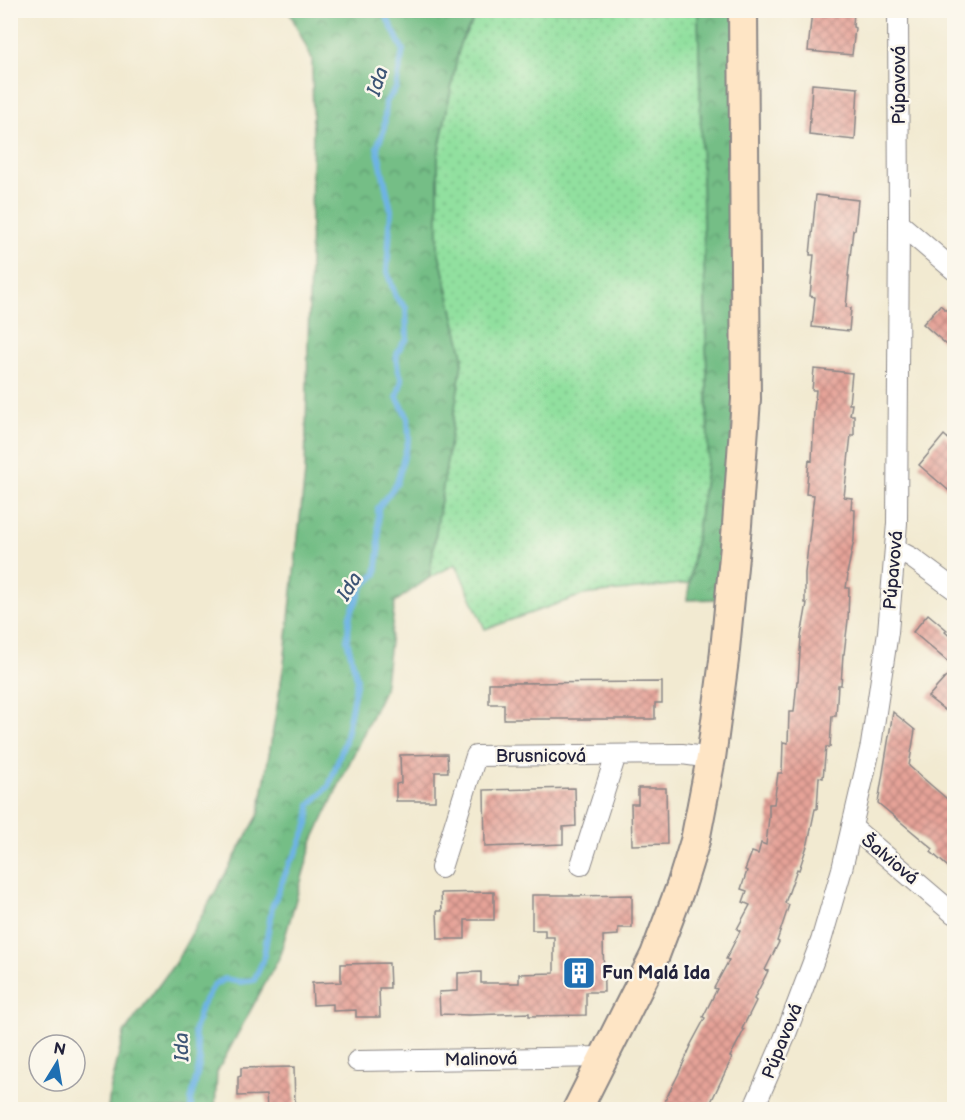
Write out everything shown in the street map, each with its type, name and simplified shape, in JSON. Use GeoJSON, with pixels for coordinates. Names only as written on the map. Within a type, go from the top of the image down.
{"type":"FeatureCollection","features":[{"type":"Feature","properties":{"kind":"street"},"geometry":{"type":"LineString","coordinates":[[578,1110],[655,955],[695,841],[711,758],[724,660],[746,399],[743,10]]}},
{"type":"Feature","properties":{"kind":"street","name":"Púpavová"},"geometry":{"type":"LineString","coordinates":[[753,1110],[784,1039],[820,940],[842,869],[871,745],[888,632],[897,523],[898,10]]}},
{"type":"Feature","properties":{"kind":"street"},"geometry":{"type":"LineString","coordinates":[[899,223],[954,270]]}},
{"type":"Feature","properties":{"kind":"street"},"geometry":{"type":"LineString","coordinates":[[895,549],[912,558],[954,589]]}},
{"type":"Feature","properties":{"kind":"street","name":"Brusnicová"},"geometry":{"type":"LineString","coordinates":[[441,868],[476,756],[682,754],[711,758]]}},
{"type":"Feature","properties":{"kind":"street","name":"Brusnicová"},"geometry":{"type":"LineString","coordinates":[[581,865],[616,755]]}},
{"type":"Feature","properties":{"kind":"street","name":"Šalviová"},"geometry":{"type":"LineString","coordinates":[[852,827],[954,914]]}},
{"type":"Feature","properties":{"kind":"street","name":"Malinová"},"geometry":{"type":"LineString","coordinates":[[357,1061],[604,1057]]}},
{"type":"Feature","properties":{"kind":"green space"},"geometry":{"type":"Polygon","coordinates":[[[289,11],[479,11],[460,43],[438,155],[438,249],[463,356],[429,578],[395,602],[384,690],[313,840],[279,958],[217,1072],[215,1109],[108,1109],[124,1033],[175,963],[259,814],[284,664],[305,473],[313,131],[312,59],[289,11]]]}},
{"type":"Feature","properties":{"kind":"green space"},"geometry":{"type":"Polygon","coordinates":[[[479,11],[698,11],[708,458],[689,583],[583,595],[485,629],[456,564],[429,578],[463,356],[438,249],[438,155],[460,43],[479,11]]]}},
{"type":"Feature","properties":{"kind":"green space"},"geometry":{"type":"Polygon","coordinates":[[[698,11],[734,11],[736,376],[719,599],[687,600],[708,458],[698,11]]]}},
{"type":"Feature","properties":{"kind":"building"},"geometry":{"type":"Polygon","coordinates":[[[812,10],[854,10],[852,55],[808,51],[812,10]]]}},
{"type":"Feature","properties":{"kind":"building"},"geometry":{"type":"Polygon","coordinates":[[[812,84],[858,88],[855,140],[809,135],[812,84]]]}},
{"type":"Feature","properties":{"kind":"building"},"geometry":{"type":"Polygon","coordinates":[[[816,195],[858,200],[848,276],[846,307],[851,308],[849,331],[812,327],[815,297],[810,296],[814,255],[810,255],[816,195]]]}},
{"type":"Feature","properties":{"kind":"building"},"geometry":{"type":"Polygon","coordinates":[[[940,305],[954,317],[954,351],[923,324],[940,305]]]}},
{"type":"Feature","properties":{"kind":"building"},"geometry":{"type":"Polygon","coordinates":[[[814,369],[852,373],[849,404],[852,404],[850,415],[854,415],[854,435],[851,435],[844,497],[852,498],[851,509],[855,510],[854,540],[847,574],[848,620],[841,685],[838,685],[836,716],[832,716],[830,747],[826,747],[823,778],[819,777],[817,809],[815,809],[808,843],[785,903],[789,905],[777,941],[779,942],[765,970],[768,971],[754,999],[756,1001],[710,1104],[706,1102],[703,1110],[677,1110],[664,1103],[705,1018],[703,1017],[717,989],[714,988],[729,960],[726,959],[740,931],[737,929],[750,905],[743,902],[747,891],[741,889],[747,871],[745,870],[752,852],[758,854],[761,843],[766,845],[769,804],[774,804],[778,773],[782,773],[783,742],[788,743],[789,712],[794,712],[801,637],[807,603],[805,603],[805,573],[814,495],[806,494],[809,460],[812,461],[816,390],[812,390],[814,369]]]}},
{"type":"Feature","properties":{"kind":"building"},"geometry":{"type":"Polygon","coordinates":[[[944,435],[954,444],[954,495],[919,465],[944,435]]]}},
{"type":"Feature","properties":{"kind":"building"},"geometry":{"type":"Polygon","coordinates":[[[928,614],[947,630],[945,632],[954,640],[954,667],[913,632],[928,614]]]}},
{"type":"Feature","properties":{"kind":"building"},"geometry":{"type":"Polygon","coordinates":[[[954,668],[954,701],[946,711],[928,697],[954,668]]]}},
{"type":"Feature","properties":{"kind":"building"},"geometry":{"type":"Polygon","coordinates":[[[662,682],[662,703],[655,703],[655,719],[504,719],[504,704],[489,704],[489,683],[662,682]]]}},
{"type":"Feature","properties":{"kind":"building"},"geometry":{"type":"Polygon","coordinates":[[[893,712],[915,730],[909,766],[954,805],[954,872],[931,852],[933,849],[878,803],[893,712]]]}},
{"type":"Feature","properties":{"kind":"building"},"geometry":{"type":"Polygon","coordinates":[[[447,754],[448,772],[435,772],[435,801],[396,801],[396,784],[401,783],[400,755],[447,754]]]}},
{"type":"Feature","properties":{"kind":"building"},"geometry":{"type":"Polygon","coordinates":[[[575,788],[576,826],[563,827],[563,844],[485,847],[484,790],[575,788]]]}},
{"type":"Feature","properties":{"kind":"building"},"geometry":{"type":"Polygon","coordinates":[[[638,788],[666,788],[667,844],[632,845],[631,804],[638,804],[638,788]]]}},
{"type":"Feature","properties":{"kind":"building"},"geometry":{"type":"Polygon","coordinates":[[[494,892],[494,920],[465,920],[465,939],[438,939],[437,911],[442,911],[441,893],[494,892]]]}},
{"type":"Feature","properties":{"kind":"building"},"geometry":{"type":"Polygon","coordinates":[[[532,895],[632,895],[632,928],[618,928],[618,935],[603,936],[604,992],[586,992],[586,1015],[440,1014],[439,992],[458,991],[458,973],[481,972],[481,983],[519,983],[519,974],[554,973],[554,937],[545,937],[545,930],[532,930],[532,895]]]}},
{"type":"Feature","properties":{"kind":"building"},"geometry":{"type":"Polygon","coordinates":[[[389,963],[390,988],[379,988],[380,1017],[356,1017],[356,1010],[333,1011],[333,1004],[313,1005],[312,983],[341,982],[341,964],[389,963]]]}},
{"type":"Feature","properties":{"kind":"building"},"geometry":{"type":"Polygon","coordinates":[[[294,1067],[295,1105],[292,1105],[292,1110],[267,1110],[266,1095],[238,1096],[238,1077],[241,1076],[241,1068],[294,1067]]]}},
{"type":"Feature","properties":{"kind":"waterway","name":"Ida"},"geometry":{"type":"LineString","coordinates":[[191,1110],[200,1061],[194,1032],[201,1007],[214,985],[225,979],[240,982],[254,980],[263,961],[272,907],[308,824],[310,805],[329,786],[345,741],[357,679],[347,640],[350,615],[363,586],[376,574],[379,552],[378,508],[397,483],[409,438],[408,418],[397,397],[402,380],[397,353],[407,339],[406,308],[396,297],[387,272],[391,210],[377,147],[384,130],[386,102],[396,88],[403,50],[383,10]]}},
{"type":"Feature","properties":{"kind":"place","name":"Fun Malá Ida"},"geometry":{"type":"Point","coordinates":[579,973]}}]}
